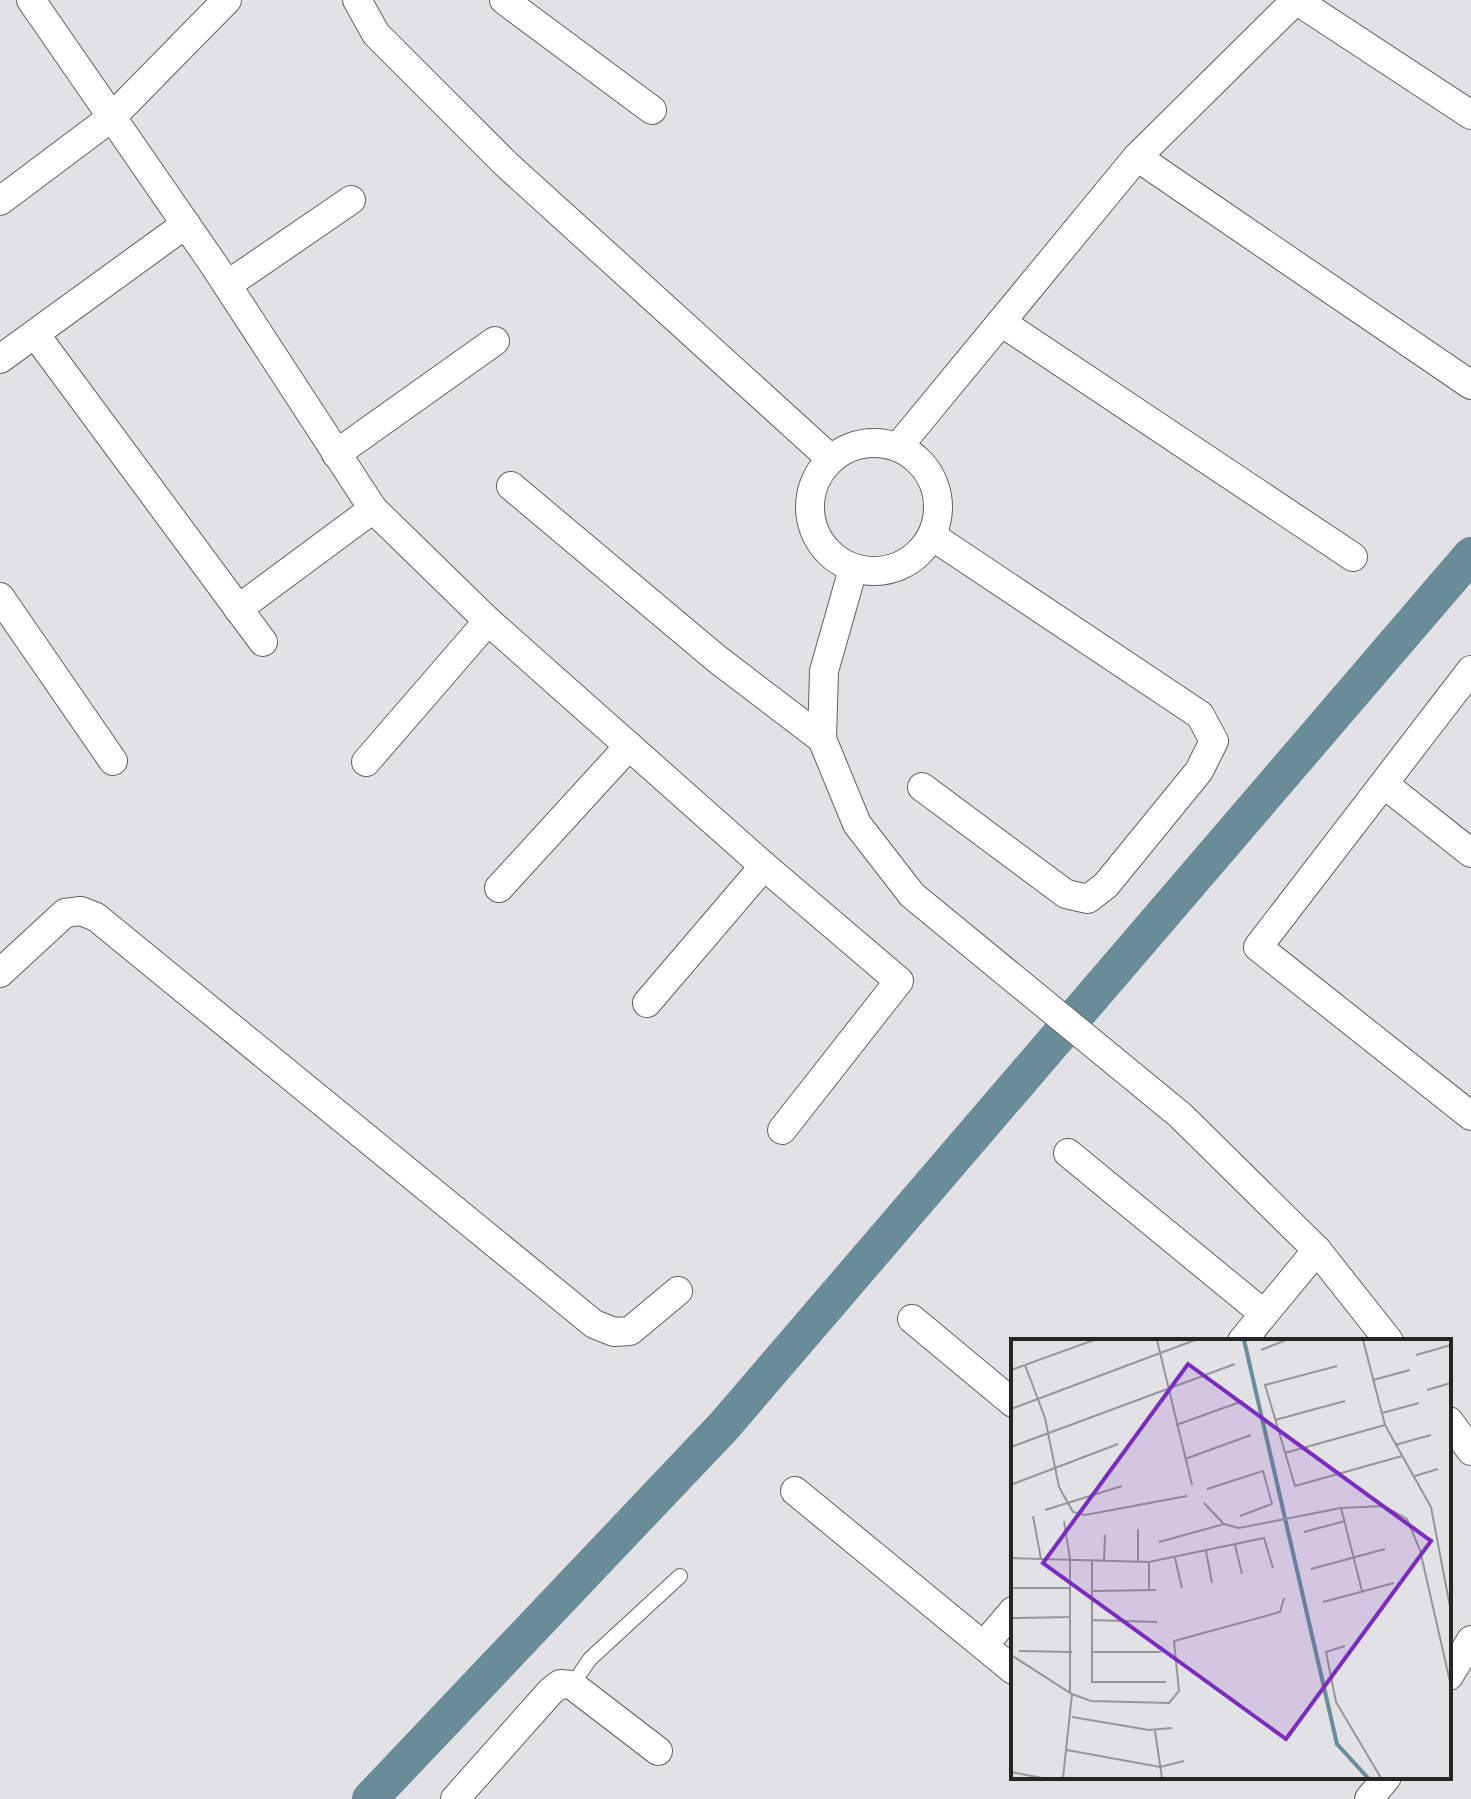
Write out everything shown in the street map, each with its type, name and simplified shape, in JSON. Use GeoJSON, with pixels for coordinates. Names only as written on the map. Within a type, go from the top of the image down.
{"type":"FeatureCollection","features":[{"type":"Feature","properties":{"kind":"street"},"geometry":{"type":"LineString","coordinates":[[31,0],[227,285],[373,509],[488,621],[764,866],[899,981],[782,1130]]}},
{"type":"Feature","properties":{"kind":"street"},"geometry":{"type":"LineString","coordinates":[[0,201],[112,117],[227,0]]}},
{"type":"Feature","properties":{"kind":"street"},"geometry":{"type":"LineString","coordinates":[[357,0],[376,34],[506,164],[831,459]]}},
{"type":"Feature","properties":{"kind":"street"},"geometry":{"type":"LineString","coordinates":[[504,0],[652,110]]}},
{"type":"Feature","properties":{"kind":"street"},"geometry":{"type":"LineString","coordinates":[[898,447],[1137,157],[1296,0],[1471,115]]}},
{"type":"Feature","properties":{"kind":"street"},"geometry":{"type":"LineString","coordinates":[[1137,157],[1471,385]]}},
{"type":"Feature","properties":{"kind":"street"},"geometry":{"type":"LineString","coordinates":[[227,285],[351,200]]}},
{"type":"Feature","properties":{"kind":"street"},"geometry":{"type":"LineString","coordinates":[[0,359],[186,224]]}},
{"type":"Feature","properties":{"kind":"street"},"geometry":{"type":"LineString","coordinates":[[1001,322],[1353,557]]}},
{"type":"Feature","properties":{"kind":"street"},"geometry":{"type":"LineString","coordinates":[[35,334],[263,642]]}},
{"type":"Feature","properties":{"kind":"street"},"geometry":{"type":"LineString","coordinates":[[336,454],[495,341]]}},
{"type":"Feature","properties":{"kind":"street"},"geometry":{"type":"LineString","coordinates":[[863,443],[898,447],[914,457],[926,469],[939,502],[938,519],[923,550],[909,562],[893,569],[866,572],[853,569],[830,555],[818,541],[811,524],[809,506],[819,472],[831,459],[863,443]]}},
{"type":"Feature","properties":{"kind":"street"},"geometry":{"type":"LineString","coordinates":[[511,486],[717,659],[822,739]]}},
{"type":"Feature","properties":{"kind":"street"},"geometry":{"type":"LineString","coordinates":[[238,609],[373,509]]}},
{"type":"Feature","properties":{"kind":"street"},"geometry":{"type":"LineString","coordinates":[[922,787],[1066,894],[1088,899],[1106,885],[1199,771],[1214,741],[1200,715],[932,536]]}},
{"type":"Feature","properties":{"kind":"street"},"geometry":{"type":"LineString","coordinates":[[853,569],[824,671],[822,739],[857,824],[912,895],[1180,1115],[1317,1250],[1387,1339]]}},
{"type":"Feature","properties":{"kind":"street"},"geometry":{"type":"LineString","coordinates":[[0,597],[113,761]]}},
{"type":"Feature","properties":{"kind":"street"},"geometry":{"type":"LineString","coordinates":[[366,762],[488,621]]}},
{"type":"Feature","properties":{"kind":"street"},"geometry":{"type":"LineString","coordinates":[[1471,670],[1258,947],[1471,1116]]}},
{"type":"Feature","properties":{"kind":"street"},"geometry":{"type":"LineString","coordinates":[[499,888],[629,746]]}},
{"type":"Feature","properties":{"kind":"street"},"geometry":{"type":"LineString","coordinates":[[1384,784],[1471,853]]}},
{"type":"Feature","properties":{"kind":"street"},"geometry":{"type":"LineString","coordinates":[[647,1003],[764,866]]}},
{"type":"Feature","properties":{"kind":"street"},"geometry":{"type":"LineString","coordinates":[[0,973],[65,913],[81,911],[96,917],[594,1324],[614,1332],[630,1331],[678,1291]]}},
{"type":"Feature","properties":{"kind":"street"},"geometry":{"type":"LineString","coordinates":[[1068,1153],[1264,1314]]}},
{"type":"Feature","properties":{"kind":"street"},"geometry":{"type":"LineString","coordinates":[[1244,1339],[1317,1250]]}},
{"type":"Feature","properties":{"kind":"street"},"geometry":{"type":"LineString","coordinates":[[912,1319],[1011,1401]]}},
{"type":"Feature","properties":{"kind":"street"},"geometry":{"type":"LineString","coordinates":[[1451,1424],[1471,1451]]}},
{"type":"Feature","properties":{"kind":"street"},"geometry":{"type":"LineString","coordinates":[[795,1491],[1011,1668]]}},
{"type":"Feature","properties":{"kind":"street"},"geometry":{"type":"LineString","coordinates":[[984,1645],[1011,1613]]}},
{"type":"Feature","properties":{"kind":"street"},"geometry":{"type":"LineString","coordinates":[[1451,1673],[1471,1640]]}},
{"type":"Feature","properties":{"kind":"street"},"geometry":{"type":"LineString","coordinates":[[455,1799],[560,1684],[572,1685],[658,1751]]}},
{"type":"Feature","properties":{"kind":"street"},"geometry":{"type":"LineString","coordinates":[[1369,1799],[1385,1779]]}},
{"type":"Feature","properties":{"kind":"lane"},"geometry":{"type":"LineString","coordinates":[[572,1685],[590,1659],[680,1576]]}},
{"type":"Feature","properties":{"kind":"waterway"},"geometry":{"type":"LineString","coordinates":[[370,1799],[724,1426],[1471,555]]}}]}
